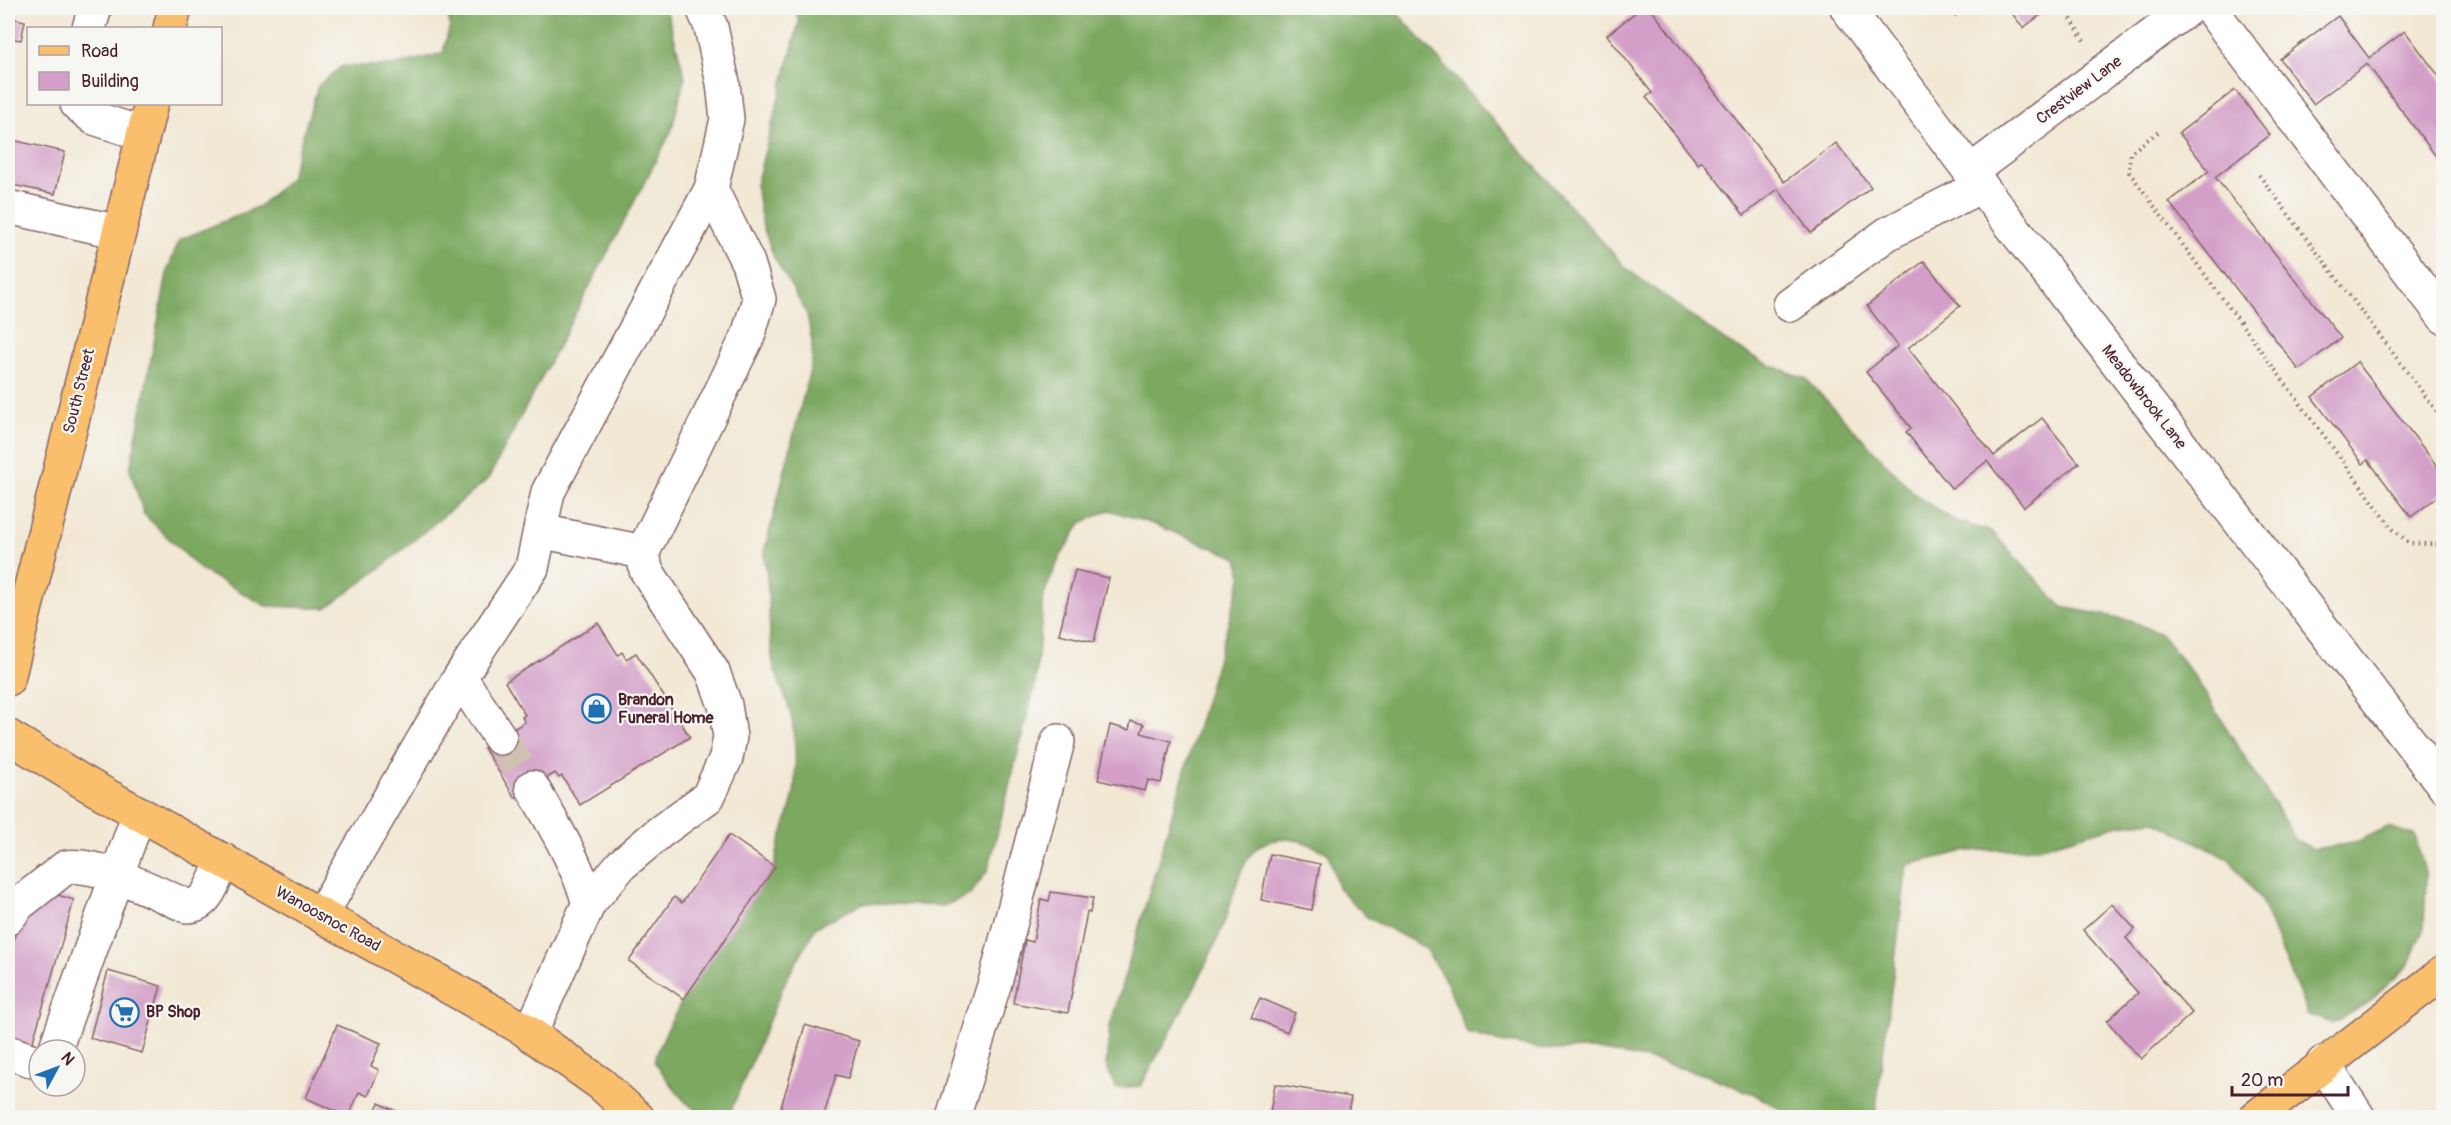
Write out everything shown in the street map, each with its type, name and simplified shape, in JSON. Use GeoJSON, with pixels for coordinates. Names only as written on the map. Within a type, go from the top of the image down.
{"type":"FeatureCollection","features":[{"type":"Feature","properties":{"kind":"main road"},"geometry":{"type":"LineString","coordinates":[[170,27],[175,8]]}},
{"type":"Feature","properties":{"kind":"main road","name":"South Street"},"geometry":{"type":"LineString","coordinates":[[8,679],[147,119]]}},
{"type":"Feature","properties":{"kind":"main road","name":"Wanoosnoc Road"},"geometry":{"type":"LineString","coordinates":[[8,736],[139,813],[530,1034],[601,1084],[638,1118]]}},
{"type":"Feature","properties":{"kind":"main road"},"geometry":{"type":"LineString","coordinates":[[2255,1118],[2323,1063],[2444,972]]}},
{"type":"Feature","properties":{"kind":"street"},"geometry":{"type":"LineString","coordinates":[[89,27],[95,8]]}},
{"type":"Feature","properties":{"kind":"street"},"geometry":{"type":"LineString","coordinates":[[321,915],[460,677],[532,568],[548,492],[711,189],[727,119],[723,83],[711,27],[703,8]]}},
{"type":"Feature","properties":{"kind":"street","name":"Meadowbrook Lane"},"geometry":{"type":"LineString","coordinates":[[1847,8],[2444,786]]}},
{"type":"Feature","properties":{"kind":"street","name":"Crestview Lane"},"geometry":{"type":"LineString","coordinates":[[1790,305],[1887,234],[1976,179],[2188,8]]}},
{"type":"Feature","properties":{"kind":"street"},"geometry":{"type":"LineString","coordinates":[[2210,8],[2444,317]]}},
{"type":"Feature","properties":{"kind":"street"},"geometry":{"type":"LineString","coordinates":[[77,105],[94,118],[147,119]]}},
{"type":"Feature","properties":{"kind":"street"},"geometry":{"type":"LineString","coordinates":[[530,1034],[589,903],[621,865],[660,832],[708,797],[726,758],[730,737],[725,705],[712,672],[646,570],[643,552],[748,336],[759,299],[748,263],[711,189]]}},
{"type":"Feature","properties":{"kind":"street"},"geometry":{"type":"LineString","coordinates":[[8,207],[119,232]]}},
{"type":"Feature","properties":{"kind":"street"},"geometry":{"type":"LineString","coordinates":[[540,531],[643,552]]}},
{"type":"Feature","properties":{"kind":"street"},"geometry":{"type":"LineString","coordinates":[[460,677],[500,738]]}},
{"type":"Feature","properties":{"kind":"street"},"geometry":{"type":"LineString","coordinates":[[953,1118],[996,979],[1058,741]]}},
{"type":"Feature","properties":{"kind":"street"},"geometry":{"type":"LineString","coordinates":[[532,787],[563,840],[582,880],[589,903]]}},
{"type":"Feature","properties":{"kind":"street"},"geometry":{"type":"LineString","coordinates":[[59,1038],[139,813]]}},
{"type":"Feature","properties":{"kind":"street"},"geometry":{"type":"LineString","coordinates":[[8,918],[19,904],[66,867],[86,867],[187,906],[195,906],[204,899],[223,860]]}},
{"type":"Feature","properties":{"kind":"street"},"geometry":{"type":"LineString","coordinates":[[8,1052],[27,1059]]}},
{"type":"Feature","properties":{"kind":"street"},"geometry":{"type":"LineString","coordinates":[[2323,1063],[2359,1118]]}},
{"type":"Feature","properties":{"kind":"path"},"geometry":{"type":"LineString","coordinates":[[2065,8],[2085,41]]}},
{"type":"Feature","properties":{"kind":"path"},"geometry":{"type":"LineString","coordinates":[[2158,132],[2130,153],[2129,172],[2393,529],[2409,543],[2444,545]]}},
{"type":"Feature","properties":{"kind":"path"},"geometry":{"type":"LineString","coordinates":[[2259,175],[2444,421]]}},
{"type":"Feature","properties":{"kind":"green space"},"geometry":{"type":"Polygon","coordinates":[[[447,8],[666,8],[685,77],[671,132],[488,479],[373,574],[326,608],[266,606],[201,570],[144,514],[130,470],[168,269],[179,240],[260,206],[290,178],[318,86],[342,66],[394,66],[443,53],[450,25],[447,8]]]}},
{"type":"Feature","properties":{"kind":"green space"},"geometry":{"type":"Polygon","coordinates":[[[795,8],[1393,8],[1626,268],[1727,342],[1763,362],[1806,379],[1915,494],[1953,520],[1992,532],[2062,607],[2130,620],[2161,634],[2195,677],[2296,840],[2313,849],[2354,843],[2388,827],[2415,835],[2426,876],[2424,927],[2408,966],[2369,1002],[2333,1023],[2308,1015],[2260,898],[2229,859],[2154,821],[2119,825],[2038,848],[1966,851],[1907,865],[1875,1117],[1793,1117],[1754,1094],[1708,1076],[1656,1061],[1592,1049],[1553,1050],[1500,1042],[1467,1033],[1447,983],[1424,947],[1368,918],[1338,887],[1328,853],[1306,843],[1283,839],[1267,842],[1258,847],[1245,863],[1227,915],[1208,959],[1141,1086],[1116,1088],[1106,1065],[1110,1026],[1242,576],[1238,558],[1153,524],[1109,510],[1081,523],[1060,557],[1044,594],[1035,685],[988,870],[970,895],[943,906],[863,903],[816,927],[785,982],[730,1113],[705,1114],[694,1109],[676,1092],[654,1061],[664,1035],[692,985],[775,867],[778,847],[794,795],[793,723],[772,658],[764,553],[812,362],[812,341],[807,314],[773,255],[762,223],[756,185],[799,22],[795,8]]]}},
{"type":"Feature","properties":{"kind":"building"},"geometry":{"type":"Polygon","coordinates":[[[8,8],[13,8],[11,18],[25,21],[21,40],[8,38],[8,8]]]}},
{"type":"Feature","properties":{"kind":"building"},"geometry":{"type":"Polygon","coordinates":[[[1641,8],[1653,8],[1651,9],[1784,182],[1836,143],[1871,187],[1811,233],[1778,189],[1744,215],[1702,161],[1698,164],[1646,97],[1652,93],[1607,35],[1641,8]]]}},
{"type":"Feature","properties":{"kind":"building"},"geometry":{"type":"Polygon","coordinates":[[[1949,8],[1966,8],[1955,16],[1949,8]]]}},
{"type":"Feature","properties":{"kind":"building"},"geometry":{"type":"Polygon","coordinates":[[[2008,8],[2050,8],[2023,28],[2008,8]]]}},
{"type":"Feature","properties":{"kind":"building"},"geometry":{"type":"Polygon","coordinates":[[[2338,16],[2369,58],[2405,31],[2444,83],[2444,167],[2367,64],[2313,104],[2280,59],[2338,16]]]}},
{"type":"Feature","properties":{"kind":"building"},"geometry":{"type":"Polygon","coordinates":[[[2235,90],[2270,135],[2215,177],[2341,338],[2299,370],[2169,202],[2209,171],[2179,133],[2235,90]]]}},
{"type":"Feature","properties":{"kind":"building"},"geometry":{"type":"Polygon","coordinates":[[[8,139],[65,152],[55,194],[8,184],[8,139]]]}},
{"type":"Feature","properties":{"kind":"building"},"geometry":{"type":"Polygon","coordinates":[[[1924,261],[1960,306],[1908,348],[1994,456],[2042,418],[2079,463],[2024,507],[1987,461],[1952,489],[1906,432],[1911,428],[1866,372],[1898,346],[1867,306],[1924,261]]]}},
{"type":"Feature","properties":{"kind":"building"},"geometry":{"type":"Polygon","coordinates":[[[2357,362],[2444,475],[2444,492],[2411,517],[2368,460],[2363,464],[2312,397],[2357,362]]]}},
{"type":"Feature","properties":{"kind":"building"},"geometry":{"type":"Polygon","coordinates":[[[1075,570],[1109,578],[1094,642],[1059,634],[1075,570]]]}},
{"type":"Feature","properties":{"kind":"building","name":"Brandon Funeral Home"},"geometry":{"type":"Polygon","coordinates":[[[598,623],[618,655],[622,652],[626,659],[636,653],[690,737],[580,805],[562,776],[559,778],[555,773],[515,798],[484,748],[525,722],[522,717],[525,715],[505,682],[598,623]]]}},
{"type":"Feature","properties":{"kind":"building"},"geometry":{"type":"Polygon","coordinates":[[[1131,721],[1144,724],[1141,733],[1171,741],[1161,783],[1148,780],[1145,791],[1098,780],[1110,725],[1129,730],[1131,721]]]}},
{"type":"Feature","properties":{"kind":"building"},"geometry":{"type":"Polygon","coordinates":[[[729,835],[775,867],[684,999],[629,961],[674,897],[682,903],[729,835]]]}},
{"type":"Feature","properties":{"kind":"building"},"geometry":{"type":"Polygon","coordinates":[[[1270,854],[1320,864],[1312,910],[1261,900],[1270,854]]]}},
{"type":"Feature","properties":{"kind":"building"},"geometry":{"type":"Polygon","coordinates":[[[29,886],[74,900],[34,1038],[27,1038],[27,1047],[8,1042],[8,959],[29,886]]]}},
{"type":"Feature","properties":{"kind":"building"},"geometry":{"type":"Polygon","coordinates":[[[1051,892],[1093,898],[1090,913],[1087,912],[1068,1013],[1013,1003],[1025,940],[1033,942],[1041,899],[1049,901],[1051,892]]]}},
{"type":"Feature","properties":{"kind":"building"},"geometry":{"type":"Polygon","coordinates":[[[2112,904],[2135,929],[2126,938],[2192,1013],[2141,1059],[2107,1021],[2138,993],[2083,930],[2112,904]]]}},
{"type":"Feature","properties":{"kind":"building","name":"BP Shop"},"geometry":{"type":"Polygon","coordinates":[[[108,971],[161,986],[142,1053],[90,1038],[108,971]]]}},
{"type":"Feature","properties":{"kind":"building"},"geometry":{"type":"Polygon","coordinates":[[[1260,998],[1295,1013],[1287,1032],[1251,1017],[1260,998]]]}},
{"type":"Feature","properties":{"kind":"building"},"geometry":{"type":"Polygon","coordinates":[[[337,1025],[381,1043],[371,1066],[379,1070],[368,1096],[359,1092],[349,1117],[306,1098],[337,1025]]]}},
{"type":"Feature","properties":{"kind":"building"},"geometry":{"type":"Polygon","coordinates":[[[805,1025],[859,1041],[848,1078],[836,1075],[823,1118],[790,1118],[779,1114],[805,1025]]]}},
{"type":"Feature","properties":{"kind":"building"},"geometry":{"type":"Polygon","coordinates":[[[1275,1084],[1351,1097],[1347,1118],[1269,1118],[1275,1084]]]}},
{"type":"Feature","properties":{"kind":"building"},"geometry":{"type":"Polygon","coordinates":[[[379,1103],[409,1118],[372,1118],[379,1103]]]}},
{"type":"Feature","properties":{"kind":"tunnel"},"geometry":{"type":"LineString","coordinates":[[500,738],[532,787]]}},
{"type":"Feature","properties":{"kind":"place","name":"Brandon Funeral Home"},"geometry":{"type":"Point","coordinates":[597,709]}},
{"type":"Feature","properties":{"kind":"place","name":"BP Shop"},"geometry":{"type":"Point","coordinates":[125,1012]}}]}
